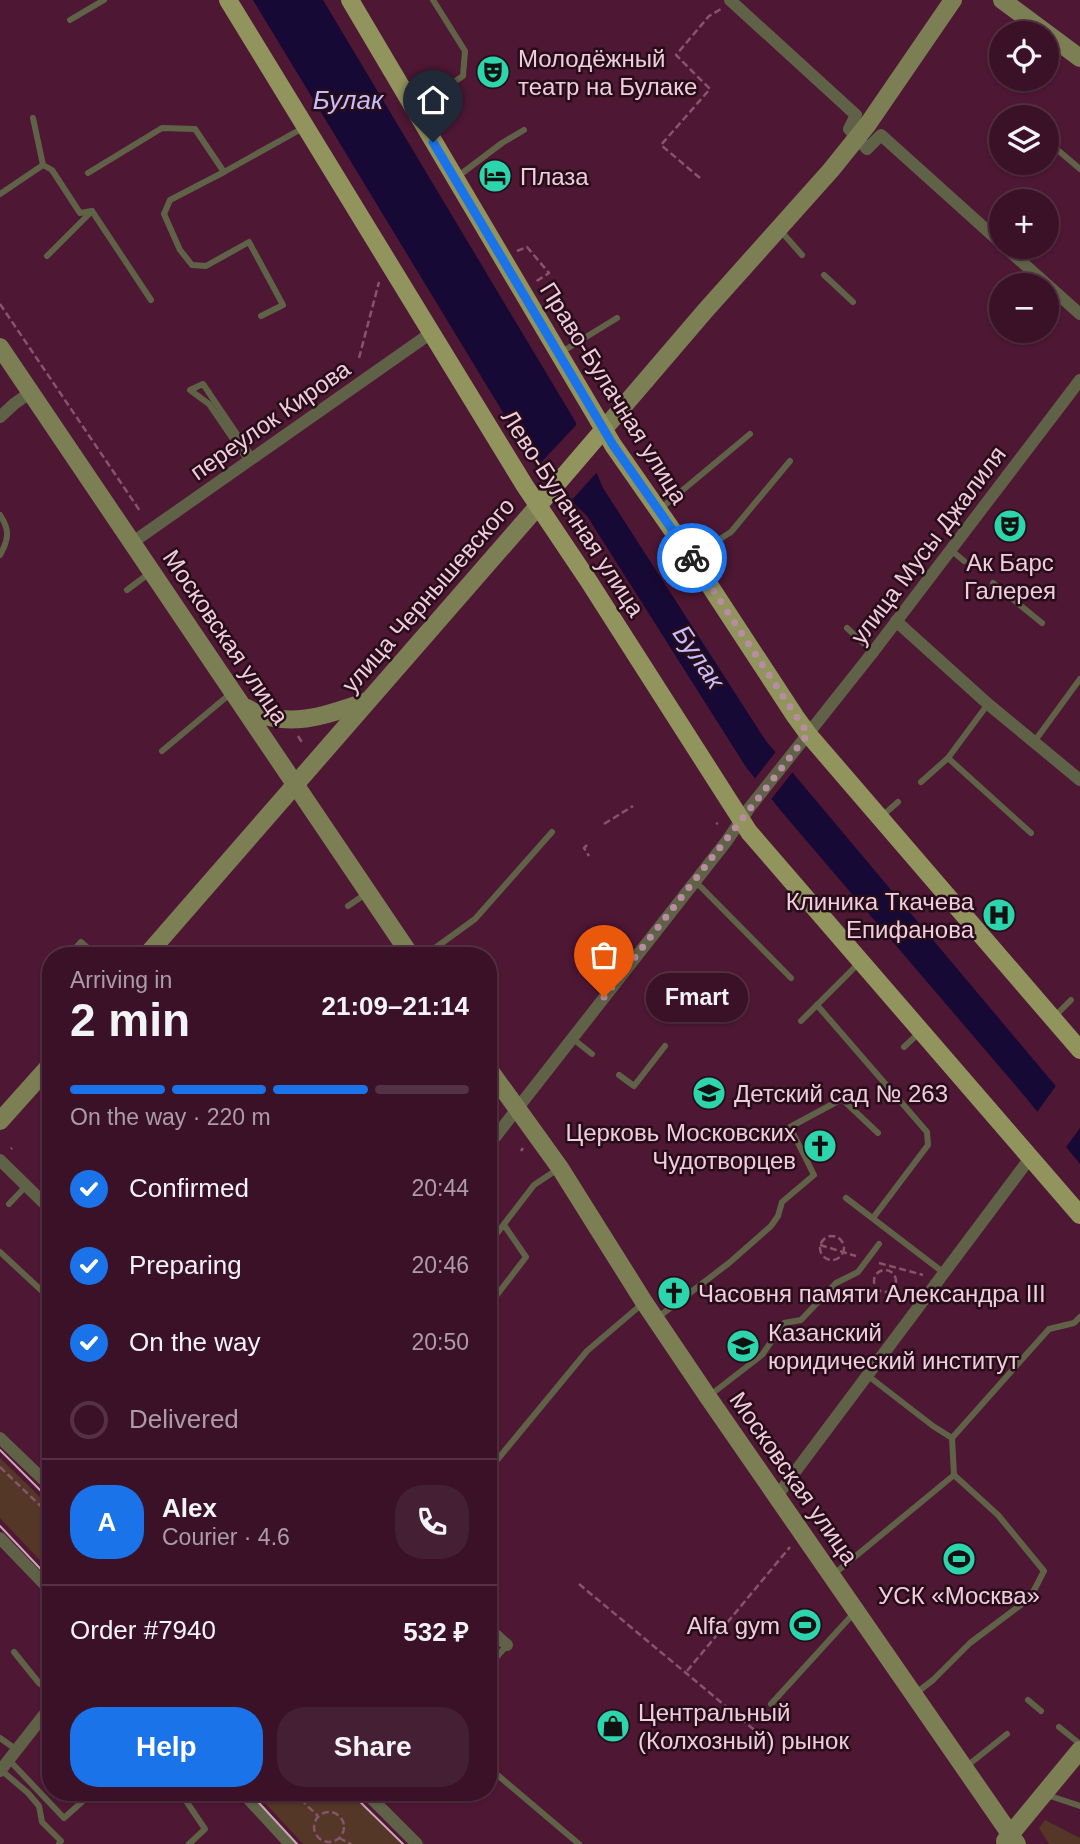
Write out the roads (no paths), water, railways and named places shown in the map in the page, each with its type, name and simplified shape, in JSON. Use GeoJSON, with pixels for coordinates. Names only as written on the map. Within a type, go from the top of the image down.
{"type":"FeatureCollection","features":[{"type":"Feature","properties":{"kind":"main road","name":"Лево-Булачная улица"},"geometry":{"type":"LineString","coordinates":[[228,0],[430,333],[544,499],[588,580],[746,813],[861,962],[1080,1215]]}},
{"type":"Feature","properties":{"kind":"main road","name":"Право-Булачная улица"},"geometry":{"type":"LineString","coordinates":[[351,0],[559,354],[598,436],[658,510],[691,557],[803,741],[880,818],[1080,1050]]}},
{"type":"Feature","properties":{"kind":"main road","name":"улица Чернышевского"},"geometry":{"type":"LineString","coordinates":[[544,499],[598,436]]}},
{"type":"Feature","properties":{"kind":"street","name":"улица Чернышевского"},"geometry":{"type":"LineString","coordinates":[[598,436],[779,229],[953,0]]}},
{"type":"Feature","properties":{"kind":"street"},"geometry":{"type":"LineString","coordinates":[[1002,0],[1080,58]]}},
{"type":"Feature","properties":{"kind":"street"},"geometry":{"type":"LineString","coordinates":[[732,1],[860,125],[867,149],[881,135],[989,232]]}},
{"type":"Feature","properties":{"kind":"street"},"geometry":{"type":"LineString","coordinates":[[1019,259],[1080,314]]}},
{"type":"Feature","properties":{"kind":"street","name":"переулок Кирова"},"geometry":{"type":"LineString","coordinates":[[133,542],[430,333]]}},
{"type":"Feature","properties":{"kind":"street","name":"Московская улица"},"geometry":{"type":"LineString","coordinates":[[0,347],[405,947]]}},
{"type":"Feature","properties":{"kind":"street","name":"улица Мусы Джалиля"},"geometry":{"type":"LineString","coordinates":[[497,1134],[873,652],[1080,380]]}},
{"type":"Feature","properties":{"kind":"street"},"geometry":{"type":"LineString","coordinates":[[0,417],[31,392]]}},
{"type":"Feature","properties":{"kind":"street","name":"улица Чернышевского"},"geometry":{"type":"LineString","coordinates":[[154,947],[544,499]]}},
{"type":"Feature","properties":{"kind":"street"},"geometry":{"type":"LineString","coordinates":[[896,621],[988,704],[1080,780]]}},
{"type":"Feature","properties":{"kind":"street"},"geometry":{"type":"LineString","coordinates":[[238,698],[267,717],[289,720],[332,713],[371,700]]}},
{"type":"Feature","properties":{"kind":"street"},"geometry":{"type":"LineString","coordinates":[[0,1121],[42,1074]]}},
{"type":"Feature","properties":{"kind":"street","name":"Московская улица"},"geometry":{"type":"LineString","coordinates":[[497,1082],[560,1168],[655,1319],[965,1767],[1011,1841]]}},
{"type":"Feature","properties":{"kind":"street"},"geometry":{"type":"LineString","coordinates":[[777,1496],[1030,1158]]}},
{"type":"Feature","properties":{"kind":"street"},"geometry":{"type":"LineString","coordinates":[[0,1160],[42,1201]]}},
{"type":"Feature","properties":{"kind":"street"},"geometry":{"type":"LineString","coordinates":[[0,1438],[42,1478]]}},
{"type":"Feature","properties":{"kind":"street"},"geometry":{"type":"LineString","coordinates":[[0,1538],[42,1582]]}},
{"type":"Feature","properties":{"kind":"street"},"geometry":{"type":"LineString","coordinates":[[497,1636],[507,1645]]}},
{"type":"Feature","properties":{"kind":"street"},"geometry":{"type":"LineString","coordinates":[[0,1771],[42,1718]]}},
{"type":"Feature","properties":{"kind":"street"},"geometry":{"type":"LineString","coordinates":[[1011,1841],[1080,1750]]}},
{"type":"Feature","properties":{"kind":"street"},"geometry":{"type":"LineString","coordinates":[[250,1801],[290,1844]]}},
{"type":"Feature","properties":{"kind":"street"},"geometry":{"type":"LineString","coordinates":[[374,1801],[417,1844]]}},
{"type":"Feature","properties":{"kind":"lane"},"geometry":{"type":"LineString","coordinates":[[70,20],[104,0]]}},
{"type":"Feature","properties":{"kind":"lane"},"geometry":{"type":"LineString","coordinates":[[412,106],[463,76],[465,51],[433,0]]}},
{"type":"Feature","properties":{"kind":"lane"},"geometry":{"type":"LineString","coordinates":[[33,118],[43,165],[52,170],[80,213],[92,211]]}},
{"type":"Feature","properties":{"kind":"lane"},"geometry":{"type":"LineString","coordinates":[[261,316],[284,305],[249,242],[206,265],[192,265],[180,250],[164,214],[170,200],[305,127]]}},
{"type":"Feature","properties":{"kind":"lane"},"geometry":{"type":"LineString","coordinates":[[88,173],[162,128],[195,129],[224,172]]}},
{"type":"Feature","properties":{"kind":"lane"},"geometry":{"type":"LineString","coordinates":[[455,178],[524,130]]}},
{"type":"Feature","properties":{"kind":"lane"},"geometry":{"type":"LineString","coordinates":[[1059,151],[1080,169]]}},
{"type":"Feature","properties":{"kind":"lane"},"geometry":{"type":"LineString","coordinates":[[0,194],[43,165]]}},
{"type":"Feature","properties":{"kind":"lane"},"geometry":{"type":"LineString","coordinates":[[47,256],[92,211]]}},
{"type":"Feature","properties":{"kind":"lane"},"geometry":{"type":"LineString","coordinates":[[92,211],[151,300]]}},
{"type":"Feature","properties":{"kind":"lane"},"geometry":{"type":"LineString","coordinates":[[779,229],[802,255]]}},
{"type":"Feature","properties":{"kind":"lane"},"geometry":{"type":"LineString","coordinates":[[824,275],[852,302]]}},
{"type":"Feature","properties":{"kind":"lane"},"geometry":{"type":"LineString","coordinates":[[559,354],[617,318]]}},
{"type":"Feature","properties":{"kind":"lane"},"geometry":{"type":"LineString","coordinates":[[202,384],[250,459],[209,404],[190,390],[202,384]]}},
{"type":"Feature","properties":{"kind":"lane"},"geometry":{"type":"LineString","coordinates":[[658,510],[750,434]]}},
{"type":"Feature","properties":{"kind":"lane"},"geometry":{"type":"LineString","coordinates":[[691,557],[731,531],[790,461]]}},
{"type":"Feature","properties":{"kind":"lane"},"geometry":{"type":"LineString","coordinates":[[0,515],[8,528],[8,537],[0,555]]}},
{"type":"Feature","properties":{"kind":"lane"},"geometry":{"type":"LineString","coordinates":[[951,550],[964,561]]}},
{"type":"Feature","properties":{"kind":"lane"},"geometry":{"type":"LineString","coordinates":[[127,590],[152,571]]}},
{"type":"Feature","properties":{"kind":"lane"},"geometry":{"type":"LineString","coordinates":[[992,583],[1042,623]]}},
{"type":"Feature","properties":{"kind":"lane"},"geometry":{"type":"LineString","coordinates":[[847,628],[873,652]]}},
{"type":"Feature","properties":{"kind":"lane"},"geometry":{"type":"LineString","coordinates":[[1034,741],[1080,679]]}},
{"type":"Feature","properties":{"kind":"lane"},"geometry":{"type":"LineString","coordinates":[[162,751],[238,698]]}},
{"type":"Feature","properties":{"kind":"lane"},"geometry":{"type":"LineString","coordinates":[[921,782],[948,758],[988,704]]}},
{"type":"Feature","properties":{"kind":"lane"},"geometry":{"type":"LineString","coordinates":[[948,758],[1031,833]]}},
{"type":"Feature","properties":{"kind":"lane"},"geometry":{"type":"LineString","coordinates":[[880,818],[898,802]]}},
{"type":"Feature","properties":{"kind":"lane"},"geometry":{"type":"LineString","coordinates":[[436,947],[475,919],[552,832]]}},
{"type":"Feature","properties":{"kind":"lane"},"geometry":{"type":"LineString","coordinates":[[695,881],[791,978]]}},
{"type":"Feature","properties":{"kind":"lane"},"geometry":{"type":"LineString","coordinates":[[348,906],[368,893]]}},
{"type":"Feature","properties":{"kind":"lane"},"geometry":{"type":"LineString","coordinates":[[800,1021],[861,962]]}},
{"type":"Feature","properties":{"kind":"lane"},"geometry":{"type":"LineString","coordinates":[[1053,1018],[1072,1000]]}},
{"type":"Feature","properties":{"kind":"lane"},"geometry":{"type":"LineString","coordinates":[[817,1004],[879,1071],[927,1132],[928,1145],[873,1218]]}},
{"type":"Feature","properties":{"kind":"lane"},"geometry":{"type":"LineString","coordinates":[[905,1046],[920,1031]]}},
{"type":"Feature","properties":{"kind":"lane"},"geometry":{"type":"LineString","coordinates":[[572,1038],[592,1054]]}},
{"type":"Feature","properties":{"kind":"lane"},"geometry":{"type":"LineString","coordinates":[[619,1075],[634,1086],[665,1046]]}},
{"type":"Feature","properties":{"kind":"lane"},"geometry":{"type":"LineString","coordinates":[[655,1319],[729,1263],[771,1226],[778,1216],[782,1202],[814,1175],[790,1127],[842,1099],[877,1133]]}},
{"type":"Feature","properties":{"kind":"lane"},"geometry":{"type":"LineString","coordinates":[[497,1234],[534,1185],[560,1168]]}},
{"type":"Feature","properties":{"kind":"lane"},"geometry":{"type":"LineString","coordinates":[[9,1204],[26,1186]]}},
{"type":"Feature","properties":{"kind":"lane"},"geometry":{"type":"LineString","coordinates":[[846,1198],[944,1273]]}},
{"type":"Feature","properties":{"kind":"lane"},"geometry":{"type":"LineString","coordinates":[[497,1295],[526,1257],[504,1225]]}},
{"type":"Feature","properties":{"kind":"lane"},"geometry":{"type":"LineString","coordinates":[[708,1397],[762,1355],[784,1323],[800,1320],[836,1283],[858,1272],[879,1244]]}},
{"type":"Feature","properties":{"kind":"lane"},"geometry":{"type":"LineString","coordinates":[[0,1252],[41,1290]]}},
{"type":"Feature","properties":{"kind":"lane"},"geometry":{"type":"LineString","coordinates":[[497,1460],[587,1351],[644,1302]]}},
{"type":"Feature","properties":{"kind":"lane"},"geometry":{"type":"LineString","coordinates":[[915,1694],[970,1643],[1030,1598],[1044,1571],[998,1515],[954,1475],[953,1438],[1049,1329],[1074,1323],[1080,1317]]}},
{"type":"Feature","properties":{"kind":"lane"},"geometry":{"type":"LineString","coordinates":[[867,1375],[933,1426],[953,1438]]}},
{"type":"Feature","properties":{"kind":"lane"},"geometry":{"type":"LineString","coordinates":[[832,1576],[954,1475]]}},
{"type":"Feature","properties":{"kind":"lane"},"geometry":{"type":"LineString","coordinates":[[771,1704],[856,1612]]}},
{"type":"Feature","properties":{"kind":"lane"},"geometry":{"type":"LineString","coordinates":[[497,1657],[507,1645]]}},
{"type":"Feature","properties":{"kind":"lane"},"geometry":{"type":"LineString","coordinates":[[14,1651],[42,1685]]}},
{"type":"Feature","properties":{"kind":"lane"},"geometry":{"type":"LineString","coordinates":[[1028,1700],[1041,1711]]}},
{"type":"Feature","properties":{"kind":"lane"},"geometry":{"type":"LineString","coordinates":[[1059,1727],[1080,1744]]}},
{"type":"Feature","properties":{"kind":"lane"},"geometry":{"type":"LineString","coordinates":[[965,1767],[1007,1734]]}},
{"type":"Feature","properties":{"kind":"lane"},"geometry":{"type":"LineString","coordinates":[[0,1738],[42,1791]]}},
{"type":"Feature","properties":{"kind":"lane"},"geometry":{"type":"LineString","coordinates":[[0,1771],[28,1793],[39,1806],[42,1822],[61,1841],[59,1844]]}},
{"type":"Feature","properties":{"kind":"lane"},"geometry":{"type":"LineString","coordinates":[[497,1775],[579,1844]]}},
{"type":"Feature","properties":{"kind":"lane"},"geometry":{"type":"LineString","coordinates":[[1045,1794],[1080,1806]]}},
{"type":"Feature","properties":{"kind":"lane"},"geometry":{"type":"LineString","coordinates":[[50,1801],[64,1818],[83,1801]]}},
{"type":"Feature","properties":{"kind":"lane"},"geometry":{"type":"LineString","coordinates":[[186,1801],[205,1829],[189,1844]]}},
{"type":"Feature","properties":{"kind":"water","name":"Булак"},"geometry":{"type":"Polygon","coordinates":[[[253,0],[323,0],[575,421],[603,488],[766,741],[1080,1115],[1080,1164],[746,767],[587,516],[536,467],[253,0]]]}},
{"type":"Feature","properties":{"kind":"tram line"},"geometry":{"type":"LineString","coordinates":[[0,1450],[42,1492]]}},
{"type":"Feature","properties":{"kind":"tram line"},"geometry":{"type":"LineString","coordinates":[[0,1526],[42,1570]]}},
{"type":"Feature","properties":{"kind":"tram line"},"geometry":{"type":"LineString","coordinates":[[257,1801],[297,1844]]}},
{"type":"Feature","properties":{"kind":"tram line"},"geometry":{"type":"LineString","coordinates":[[359,1801],[403,1844]]}},
{"type":"Feature","properties":{"kind":"place","name":"Молодёжный театр на Булаке"},"geometry":{"type":"Point","coordinates":[493,72]}},
{"type":"Feature","properties":{"kind":"place","name":"Плаза"},"geometry":{"type":"Point","coordinates":[495,176]}},
{"type":"Feature","properties":{"kind":"place","name":"Ак Барс Галерея"},"geometry":{"type":"Point","coordinates":[1010,526]}},
{"type":"Feature","properties":{"kind":"place","name":"Клиника Ткачева Епифанова"},"geometry":{"type":"Point","coordinates":[999,915]}},
{"type":"Feature","properties":{"kind":"place","name":"Fmart"},"geometry":{"type":"Point","coordinates":[604,997]}},
{"type":"Feature","properties":{"kind":"place","name":"Детский сад № 263"},"geometry":{"type":"Point","coordinates":[709,1093]}},
{"type":"Feature","properties":{"kind":"place","name":"Церковь Московских Чудотворцев"},"geometry":{"type":"Point","coordinates":[820,1146]}},
{"type":"Feature","properties":{"kind":"place","name":"Часовня памяти Александра III"},"geometry":{"type":"Point","coordinates":[674,1293]}},
{"type":"Feature","properties":{"kind":"place","name":"Казанский юридический институт"},"geometry":{"type":"Point","coordinates":[743,1346]}},
{"type":"Feature","properties":{"kind":"place","name":"УСК «Москва»"},"geometry":{"type":"Point","coordinates":[959,1559]}},
{"type":"Feature","properties":{"kind":"place","name":"Alfa gym"},"geometry":{"type":"Point","coordinates":[805,1625]}},
{"type":"Feature","properties":{"kind":"place","name":"Центральный (Колхозный) рынок"},"geometry":{"type":"Point","coordinates":[613,1726]}}]}
